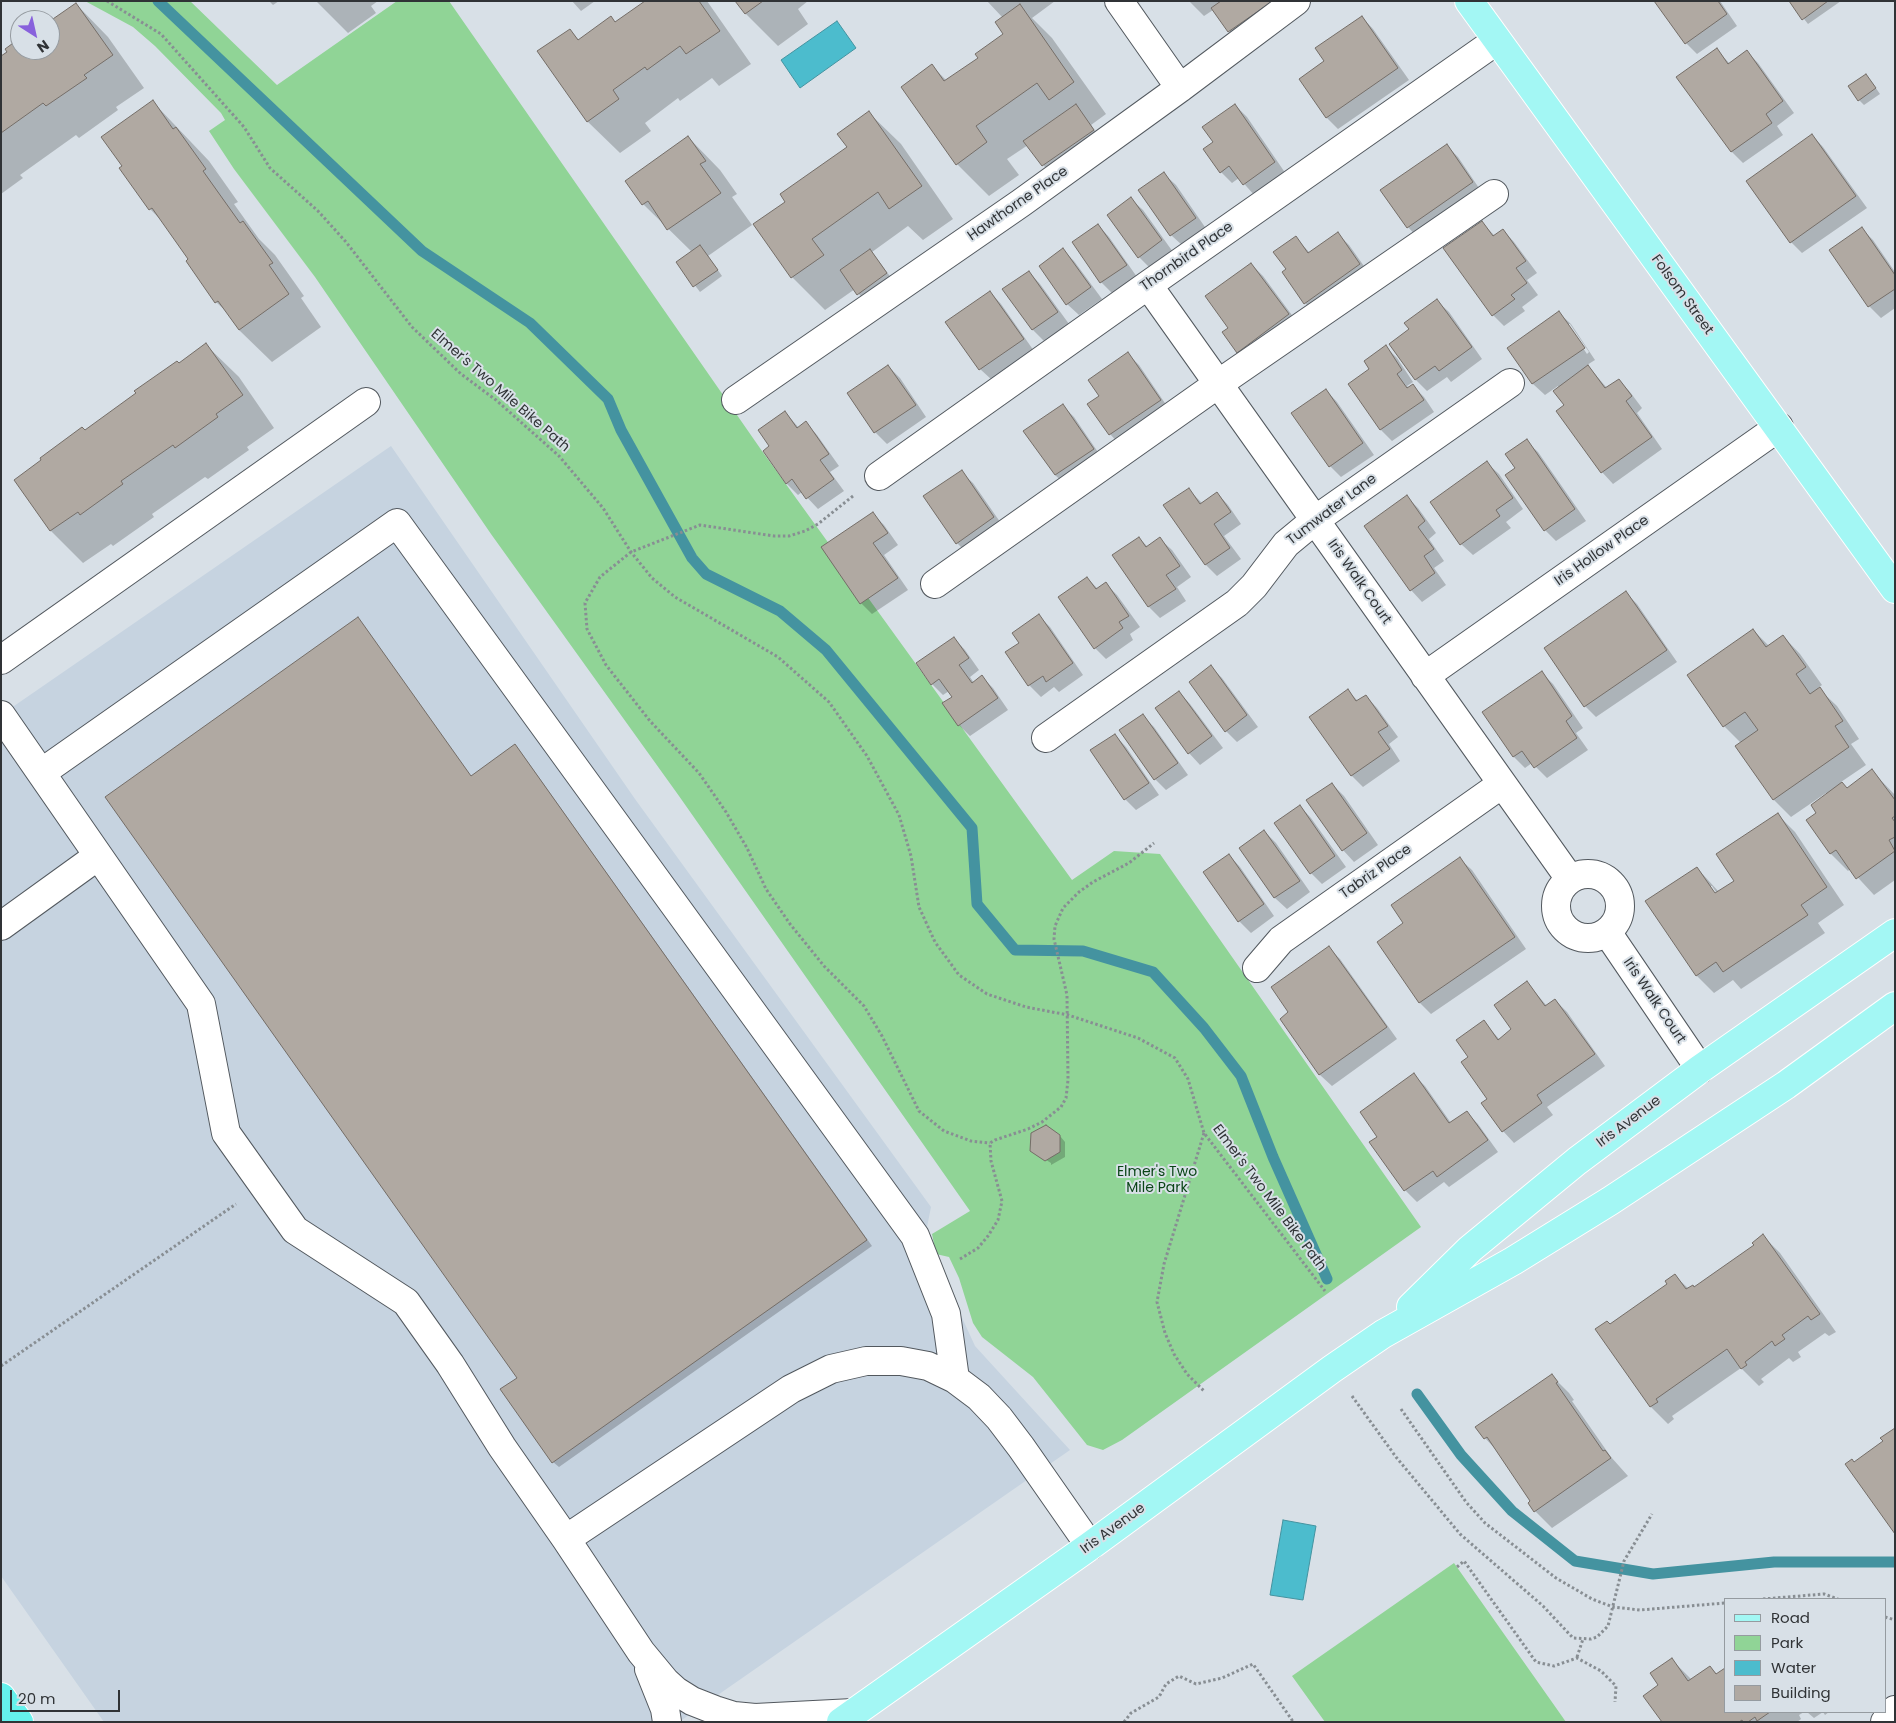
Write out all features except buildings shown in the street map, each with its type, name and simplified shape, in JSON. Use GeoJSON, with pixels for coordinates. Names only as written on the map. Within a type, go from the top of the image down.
{"type":"FeatureCollection","features":[{"type":"Feature","properties":{"kind":"highway"},"geometry":{"type":"LineString","coordinates":[[1,1697],[19,1722]]}},
{"type":"Feature","properties":{"kind":"main road","name":"Folsom Street"},"geometry":{"type":"LineString","coordinates":[[1469,1],[1496,41],[1779,427],[1895,589]]}},
{"type":"Feature","properties":{"kind":"main road","name":"Iris Avenue"},"geometry":{"type":"LineString","coordinates":[[1383,1334],[1470,1249],[1519,1207],[1593,1149],[1700,1069],[1895,933]]}},
{"type":"Feature","properties":{"kind":"main road","name":"Iris Avenue"},"geometry":{"type":"LineString","coordinates":[[847,1717],[1090,1546],[1332,1368],[1383,1334],[1513,1261],[1610,1201],[1786,1084],[1895,1006]]}},
{"type":"Feature","properties":{"kind":"street"},"geometry":{"type":"LineString","coordinates":[[1119,1],[1180,88]]}},
{"type":"Feature","properties":{"kind":"street","name":"Hawthorne Place"},"geometry":{"type":"LineString","coordinates":[[736,400],[1021,203],[1296,1]]}},
{"type":"Feature","properties":{"kind":"street","name":"Thornbird Place"},"geometry":{"type":"LineString","coordinates":[[879,476],[1496,41]]}},
{"type":"Feature","properties":{"kind":"street"},"geometry":{"type":"LineString","coordinates":[[935,584],[1218,384],[1494,194]]}},
{"type":"Feature","properties":{"kind":"street","name":"Iris Walk Court"},"geometry":{"type":"LineString","coordinates":[[1148,285],[1570,880]]}},
{"type":"Feature","properties":{"kind":"street","name":"Tumwater Lane"},"geometry":{"type":"LineString","coordinates":[[1046,738],[1237,603],[1254,586],[1286,544],[1315,520],[1510,383]]}},
{"type":"Feature","properties":{"kind":"street"},"geometry":{"type":"LineString","coordinates":[[1,660],[366,402]]}},
{"type":"Feature","properties":{"kind":"street","name":"Iris Hollow Place"},"geometry":{"type":"LineString","coordinates":[[1425,676],[1779,427]]}},
{"type":"Feature","properties":{"kind":"street"},"geometry":{"type":"LineString","coordinates":[[41,772],[397,523],[915,1236],[946,1314],[955,1379]]}},
{"type":"Feature","properties":{"kind":"street"},"geometry":{"type":"LineString","coordinates":[[1,715],[201,1004],[226,1133],[295,1230],[406,1302],[450,1364],[502,1447],[641,1652],[676,1691],[692,1701],[734,1716],[755,1718],[847,1717]]}},
{"type":"Feature","properties":{"kind":"street","name":"Tabriz Place"},"geometry":{"type":"LineString","coordinates":[[1257,968],[1281,940],[1502,784]]}},
{"type":"Feature","properties":{"kind":"street"},"geometry":{"type":"LineString","coordinates":[[1,926],[98,856]]}},
{"type":"Feature","properties":{"kind":"street"},"geometry":{"type":"LineString","coordinates":[[1591,874],[1607,880],[1619,897],[1620,913],[1614,926],[1607,932],[1597,938],[1584,938],[1570,934],[1556,917],[1555,902],[1559,891],[1576,875],[1591,874]]}},
{"type":"Feature","properties":{"kind":"street","name":"Iris Walk Court"},"geometry":{"type":"LineString","coordinates":[[1607,932],[1700,1069]]}},
{"type":"Feature","properties":{"kind":"street"},"geometry":{"type":"LineString","coordinates":[[566,1539],[790,1389],[831,1369],[866,1361],[901,1361],[928,1366],[955,1379],[979,1398],[1004,1425],[1090,1546]]}},
{"type":"Feature","properties":{"kind":"street"},"geometry":{"type":"LineString","coordinates":[[641,1652],[665,1709],[667,1722]]}},
{"type":"Feature","properties":{"kind":"street"},"geometry":{"type":"LineString","coordinates":[[1885,1722],[1895,1710]]}},
{"type":"Feature","properties":{"kind":"path","name":"Elmer's Two Mile Bike Path"},"geometry":{"type":"LineString","coordinates":[[107,1],[161,34],[244,127],[270,168],[318,211],[346,242],[412,327],[461,374],[496,400],[559,456],[603,508],[631,552],[652,578],[675,597],[778,657],[828,702],[867,756],[899,815],[911,856],[919,907],[935,942],[959,974],[987,994],[1026,1007],[1068,1016],[1138,1038],[1175,1058],[1188,1079],[1204,1133],[1325,1291]]}},
{"type":"Feature","properties":{"kind":"path"},"geometry":{"type":"LineString","coordinates":[[879,476],[818,524],[789,536],[774,536],[700,525],[631,552],[600,578],[585,603],[587,629],[606,665],[650,721],[699,773],[726,812],[747,848],[766,889],[790,924],[824,966],[864,1006],[882,1036],[919,1110],[944,1131],[971,1141],[990,1143],[1042,1122],[1061,1107],[1066,1098],[1068,1080],[1068,1016],[1067,995],[1054,939],[1055,926],[1064,908],[1079,892],[1093,882],[1129,863],[1154,843]]}},
{"type":"Feature","properties":{"kind":"path"},"geometry":{"type":"LineString","coordinates":[[1204,1133],[1164,1264],[1157,1302],[1165,1333],[1174,1354],[1187,1374],[1204,1390]]}},
{"type":"Feature","properties":{"kind":"path"},"geometry":{"type":"LineString","coordinates":[[930,1273],[963,1258],[978,1248],[998,1220],[1002,1200],[991,1161],[990,1143]]}},
{"type":"Feature","properties":{"kind":"path"},"geometry":{"type":"LineString","coordinates":[[1,1366],[263,1185]]}},
{"type":"Feature","properties":{"kind":"path"},"geometry":{"type":"LineString","coordinates":[[1332,1368],[1396,1457],[1460,1534],[1543,1606],[1573,1638],[1591,1639],[1597,1637],[1608,1626],[1624,1561],[1652,1514]]}},
{"type":"Feature","properties":{"kind":"path"},"geometry":{"type":"LineString","coordinates":[[1401,1408],[1466,1502],[1485,1523],[1556,1578],[1592,1599],[1612,1607],[1640,1610],[1724,1603]]}},
{"type":"Feature","properties":{"kind":"path"},"geometry":{"type":"LineString","coordinates":[[1457,1566],[1464,1561],[1536,1662],[1554,1666],[1577,1658],[1601,1670],[1616,1686],[1615,1702]]}},
{"type":"Feature","properties":{"kind":"path"},"geometry":{"type":"LineString","coordinates":[[1775,1598],[1824,1594],[1835,1598]]}},
{"type":"Feature","properties":{"kind":"path"},"geometry":{"type":"LineString","coordinates":[[1577,1658],[1583,1639]]}},
{"type":"Feature","properties":{"kind":"path"},"geometry":{"type":"LineString","coordinates":[[1124,1722],[1131,1713],[1158,1697],[1166,1684],[1179,1676],[1196,1684],[1222,1678],[1253,1664],[1292,1720],[1289,1722]]}},
{"type":"Feature","properties":{"kind":"shaded area"},"geometry":{"type":"Polygon","coordinates":[[[391,446],[635,799],[931,1207],[925,1237],[975,1346],[1070,1450],[679,1722],[104,1722],[1,1576],[1,715],[391,446]]]}},
{"type":"Feature","properties":{"kind":"green space","name":"Elmer's Two Mile Park"},"geometry":{"type":"Polygon","coordinates":[[[85,1],[190,1],[277,85],[397,1],[449,1],[762,451],[1072,880],[1114,851],[1160,854],[1421,1227],[1122,1440],[1103,1450],[1087,1445],[1033,1377],[982,1337],[973,1323],[959,1278],[949,1257],[936,1254],[932,1234],[970,1211],[679,796],[491,534],[315,277],[234,169],[209,131],[225,120],[221,113],[155,46],[133,27],[85,1]]]}},
{"type":"Feature","properties":{"kind":"green space"},"geometry":{"type":"Polygon","coordinates":[[[1454,1563],[1566,1722],[1325,1722],[1292,1676],[1454,1563]]]}},
{"type":"Feature","properties":{"kind":"water"},"geometry":{"type":"Polygon","coordinates":[[[837,21],[856,48],[800,88],[781,60],[837,21]]]}},
{"type":"Feature","properties":{"kind":"water"},"geometry":{"type":"Polygon","coordinates":[[[1283,1520],[1316,1526],[1303,1600],[1270,1595],[1283,1520]]]}},
{"type":"Feature","properties":{"kind":"waterway"},"geometry":{"type":"LineString","coordinates":[[158,1],[422,251],[530,323],[608,399],[621,430],[692,558],[706,574],[780,611],[826,650],[972,828],[977,904],[1015,950],[1083,951],[1153,972],[1204,1028],[1241,1076],[1273,1157],[1327,1279]]}},
{"type":"Feature","properties":{"kind":"waterway"},"geometry":{"type":"LineString","coordinates":[[1417,1394],[1461,1455],[1512,1511],[1575,1561],[1653,1574],[1774,1562],[1895,1562]]}}]}
